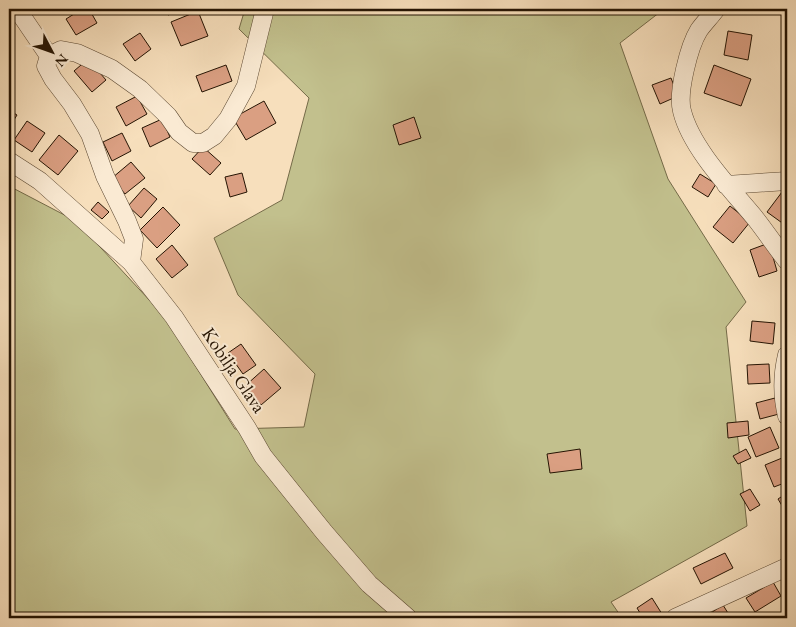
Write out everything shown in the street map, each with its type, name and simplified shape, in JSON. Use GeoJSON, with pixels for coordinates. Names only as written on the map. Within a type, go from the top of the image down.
{"type":"FeatureCollection","features":[{"type":"Feature","properties":{"kind":"street"},"geometry":{"type":"LineString","coordinates":[[17,9],[49,56]]}},
{"type":"Feature","properties":{"kind":"street"},"geometry":{"type":"LineString","coordinates":[[131,262],[134,239],[105,176],[90,134],[46,66],[49,56],[62,50],[77,53],[112,69],[140,89],[168,116],[180,132],[193,143],[203,143],[214,136],[228,119],[246,86],[265,9]]}},
{"type":"Feature","properties":{"kind":"street"},"geometry":{"type":"LineString","coordinates":[[702,9],[698,31],[687,60],[681,89],[681,110],[688,130],[726,185],[787,261]]}},
{"type":"Feature","properties":{"kind":"street"},"geometry":{"type":"LineString","coordinates":[[698,31],[716,9]]}},
{"type":"Feature","properties":{"kind":"street","name":"Kobilja Glava"},"geometry":{"type":"LineString","coordinates":[[9,161],[40,181],[131,262],[174,317],[264,456],[324,532],[369,584],[408,618]]}},
{"type":"Feature","properties":{"kind":"street"},"geometry":{"type":"LineString","coordinates":[[726,185],[787,180]]}},
{"type":"Feature","properties":{"kind":"street"},"geometry":{"type":"LineString","coordinates":[[787,355],[783,397],[787,416]]}},
{"type":"Feature","properties":{"kind":"street"},"geometry":{"type":"LineString","coordinates":[[675,618],[787,567]]}},
{"type":"Feature","properties":{"kind":"shaded area"},"geometry":{"type":"Polygon","coordinates":[[[245,9],[664,9],[620,43],[668,179],[746,302],[726,327],[747,526],[611,602],[622,618],[9,618],[9,186],[76,221],[165,317],[235,429],[304,427],[315,374],[238,295],[214,238],[282,200],[309,98],[239,29],[245,9]]]}},
{"type":"Feature","properties":{"kind":"building"},"geometry":{"type":"Polygon","coordinates":[[[82,9],[89,9],[97,23],[76,35],[66,19],[82,9]]]}},
{"type":"Feature","properties":{"kind":"building"},"geometry":{"type":"Polygon","coordinates":[[[166,9],[187,9],[168,15],[166,9]]]}},
{"type":"Feature","properties":{"kind":"building"},"geometry":{"type":"Polygon","coordinates":[[[198,11],[208,36],[181,46],[171,22],[198,11]]]}},
{"type":"Feature","properties":{"kind":"building"},"geometry":{"type":"Polygon","coordinates":[[[728,31],[752,35],[748,60],[724,55],[728,31]]]}},
{"type":"Feature","properties":{"kind":"building"},"geometry":{"type":"Polygon","coordinates":[[[140,33],[151,49],[135,61],[123,44],[140,33]]]}},
{"type":"Feature","properties":{"kind":"building"},"geometry":{"type":"Polygon","coordinates":[[[88,59],[106,80],[92,92],[74,71],[88,59]]]}},
{"type":"Feature","properties":{"kind":"building"},"geometry":{"type":"Polygon","coordinates":[[[226,65],[232,81],[202,92],[196,76],[226,65]]]}},
{"type":"Feature","properties":{"kind":"building"},"geometry":{"type":"Polygon","coordinates":[[[714,65],[751,79],[741,106],[704,93],[714,65]]]}},
{"type":"Feature","properties":{"kind":"building"},"geometry":{"type":"Polygon","coordinates":[[[671,78],[678,96],[660,104],[652,85],[671,78]]]}},
{"type":"Feature","properties":{"kind":"building"},"geometry":{"type":"Polygon","coordinates":[[[137,96],[147,114],[126,126],[116,107],[137,96]]]}},
{"type":"Feature","properties":{"kind":"building"},"geometry":{"type":"Polygon","coordinates":[[[264,101],[276,123],[246,140],[233,118],[264,101]]]}},
{"type":"Feature","properties":{"kind":"building"},"geometry":{"type":"Polygon","coordinates":[[[9,110],[17,115],[9,128],[9,110]]]}},
{"type":"Feature","properties":{"kind":"building"},"geometry":{"type":"Polygon","coordinates":[[[414,117],[421,138],[399,145],[393,125],[414,117]]]}},
{"type":"Feature","properties":{"kind":"building"},"geometry":{"type":"Polygon","coordinates":[[[162,119],[170,137],[150,147],[142,128],[162,119]]]}},
{"type":"Feature","properties":{"kind":"building"},"geometry":{"type":"Polygon","coordinates":[[[27,121],[45,133],[32,152],[14,140],[27,121]]]}},
{"type":"Feature","properties":{"kind":"building"},"geometry":{"type":"Polygon","coordinates":[[[122,133],[131,151],[112,161],[103,142],[122,133]]]}},
{"type":"Feature","properties":{"kind":"building"},"geometry":{"type":"Polygon","coordinates":[[[59,135],[78,151],[58,175],[39,160],[59,135]]]}},
{"type":"Feature","properties":{"kind":"building"},"geometry":{"type":"Polygon","coordinates":[[[203,147],[221,163],[210,175],[192,159],[203,147]]]}},
{"type":"Feature","properties":{"kind":"building"},"geometry":{"type":"Polygon","coordinates":[[[131,162],[145,178],[125,194],[112,178],[131,162]]]}},
{"type":"Feature","properties":{"kind":"building"},"geometry":{"type":"Polygon","coordinates":[[[242,173],[247,192],[230,197],[225,177],[242,173]]]}},
{"type":"Feature","properties":{"kind":"building"},"geometry":{"type":"Polygon","coordinates":[[[700,174],[716,184],[708,197],[692,187],[700,174]]]}},
{"type":"Feature","properties":{"kind":"building"},"geometry":{"type":"Polygon","coordinates":[[[144,188],[157,199],[141,218],[128,206],[144,188]]]}},
{"type":"Feature","properties":{"kind":"building"},"geometry":{"type":"Polygon","coordinates":[[[782,192],[787,195],[787,222],[785,225],[767,212],[782,192]]]}},
{"type":"Feature","properties":{"kind":"building"},"geometry":{"type":"Polygon","coordinates":[[[98,202],[109,212],[102,219],[91,210],[98,202]]]}},
{"type":"Feature","properties":{"kind":"building"},"geometry":{"type":"Polygon","coordinates":[[[730,206],[750,222],[733,243],[713,227],[730,206]]]}},
{"type":"Feature","properties":{"kind":"building"},"geometry":{"type":"Polygon","coordinates":[[[163,207],[180,225],[157,248],[140,230],[163,207]]]}},
{"type":"Feature","properties":{"kind":"building"},"geometry":{"type":"Polygon","coordinates":[[[769,243],[777,271],[759,277],[750,250],[769,243]]]}},
{"type":"Feature","properties":{"kind":"building"},"geometry":{"type":"Polygon","coordinates":[[[172,245],[188,265],[172,278],[156,259],[172,245]]]}},
{"type":"Feature","properties":{"kind":"building"},"geometry":{"type":"Polygon","coordinates":[[[752,321],[775,323],[773,344],[750,341],[752,321]]]}},
{"type":"Feature","properties":{"kind":"building"},"geometry":{"type":"Polygon","coordinates":[[[241,344],[256,365],[243,374],[228,353],[241,344]]]}},
{"type":"Feature","properties":{"kind":"building"},"geometry":{"type":"Polygon","coordinates":[[[769,364],[770,383],[748,384],[747,365],[769,364]]]}},
{"type":"Feature","properties":{"kind":"building"},"geometry":{"type":"Polygon","coordinates":[[[264,369],[281,388],[261,405],[245,386],[264,369]]]}},
{"type":"Feature","properties":{"kind":"building"},"geometry":{"type":"Polygon","coordinates":[[[775,398],[779,414],[760,419],[756,403],[775,398]]]}},
{"type":"Feature","properties":{"kind":"building"},"geometry":{"type":"Polygon","coordinates":[[[748,421],[749,435],[728,438],[727,423],[748,421]]]}},
{"type":"Feature","properties":{"kind":"building"},"geometry":{"type":"Polygon","coordinates":[[[770,427],[779,448],[756,457],[748,437],[770,427]]]}},
{"type":"Feature","properties":{"kind":"building"},"geometry":{"type":"Polygon","coordinates":[[[580,449],[582,469],[550,473],[547,454],[580,449]]]}},
{"type":"Feature","properties":{"kind":"building"},"geometry":{"type":"Polygon","coordinates":[[[746,449],[751,458],[738,464],[733,456],[746,449]]]}},
{"type":"Feature","properties":{"kind":"building"},"geometry":{"type":"Polygon","coordinates":[[[782,458],[787,471],[787,482],[774,487],[765,465],[782,458]]]}},
{"type":"Feature","properties":{"kind":"building"},"geometry":{"type":"Polygon","coordinates":[[[750,489],[760,505],[750,511],[740,494],[750,489]]]}},
{"type":"Feature","properties":{"kind":"building"},"geometry":{"type":"Polygon","coordinates":[[[787,493],[787,514],[778,499],[787,493]]]}},
{"type":"Feature","properties":{"kind":"building"},"geometry":{"type":"Polygon","coordinates":[[[725,553],[733,568],[701,584],[693,568],[725,553]]]}},
{"type":"Feature","properties":{"kind":"building"},"geometry":{"type":"Polygon","coordinates":[[[773,582],[781,596],[755,612],[746,598],[773,582]]]}},
{"type":"Feature","properties":{"kind":"building"},"geometry":{"type":"Polygon","coordinates":[[[652,598],[662,614],[655,618],[643,618],[637,608],[652,598]]]}},
{"type":"Feature","properties":{"kind":"building"},"geometry":{"type":"Polygon","coordinates":[[[723,605],[731,618],[703,618],[723,605]]]}}]}
